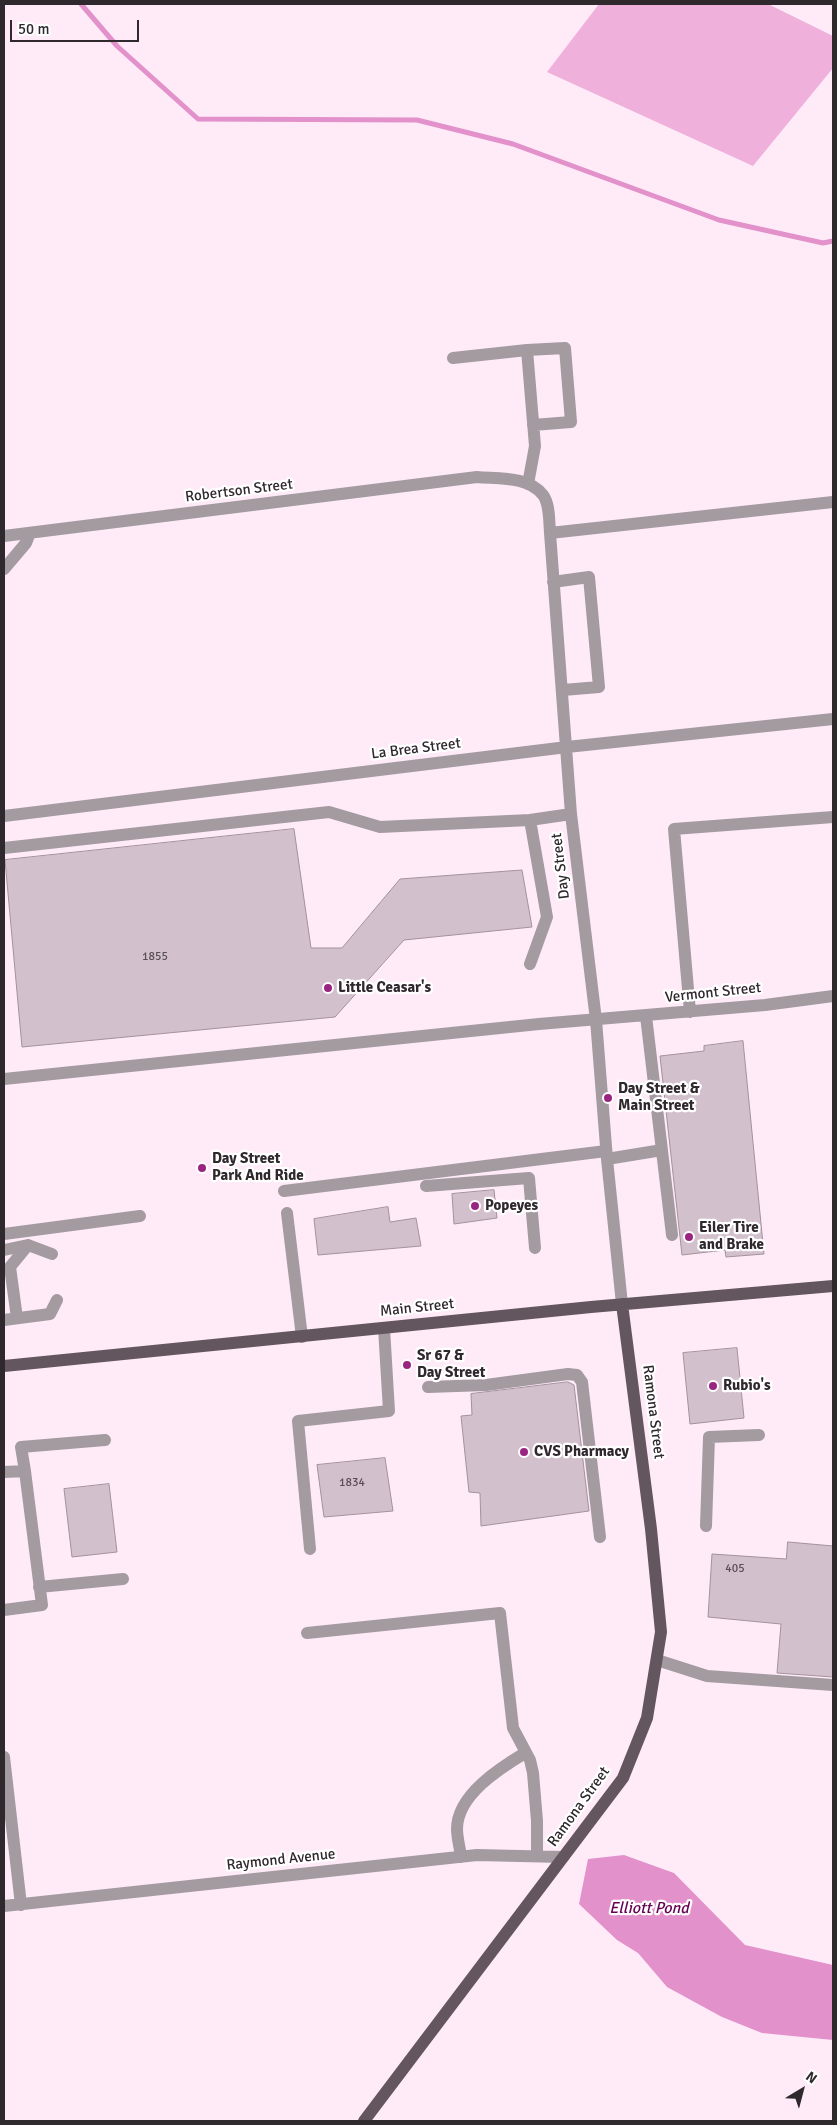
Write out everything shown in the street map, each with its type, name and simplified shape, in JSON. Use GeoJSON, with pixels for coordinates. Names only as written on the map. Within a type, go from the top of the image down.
{"type":"FeatureCollection","features":[{"type":"Feature","properties":{"kind":"main road","name":"Main Street"},"geometry":{"type":"LineString","coordinates":[[4,1366],[622,1304],[833,1286]]}},
{"type":"Feature","properties":{"kind":"main road","name":"Ramona Street"},"geometry":{"type":"LineString","coordinates":[[364,2121],[623,1778],[647,1718],[661,1632],[651,1529],[622,1304]]}},
{"type":"Feature","properties":{"kind":"street"},"geometry":{"type":"LineString","coordinates":[[453,358],[565,348],[571,422],[533,425]]}},
{"type":"Feature","properties":{"kind":"street"},"geometry":{"type":"LineString","coordinates":[[527,350],[535,446],[528,484]]}},
{"type":"Feature","properties":{"kind":"street","name":"Robertson Street"},"geometry":{"type":"LineString","coordinates":[[4,536],[478,477],[523,481],[528,484]]}},
{"type":"Feature","properties":{"kind":"street","name":"Day Street"},"geometry":{"type":"LineString","coordinates":[[528,484],[543,494],[547,504],[563,690],[571,814],[596,1020],[606,1155],[622,1304]]}},
{"type":"Feature","properties":{"kind":"street"},"geometry":{"type":"LineString","coordinates":[[550,533],[833,502]]}},
{"type":"Feature","properties":{"kind":"street"},"geometry":{"type":"LineString","coordinates":[[4,569],[26,543],[30,533]]}},
{"type":"Feature","properties":{"kind":"street"},"geometry":{"type":"LineString","coordinates":[[553,582],[589,578],[599,687],[563,690]]}},
{"type":"Feature","properties":{"kind":"street","name":"La Brea Street"},"geometry":{"type":"LineString","coordinates":[[4,816],[567,747],[833,719]]}},
{"type":"Feature","properties":{"kind":"street"},"geometry":{"type":"LineString","coordinates":[[4,848],[329,812],[380,827],[530,820],[571,814]]}},
{"type":"Feature","properties":{"kind":"street"},"geometry":{"type":"LineString","coordinates":[[690,1012],[674,829],[833,818]]}},
{"type":"Feature","properties":{"kind":"street"},"geometry":{"type":"LineString","coordinates":[[530,820],[547,917],[530,964]]}},
{"type":"Feature","properties":{"kind":"street","name":"Vermont Street"},"geometry":{"type":"LineString","coordinates":[[4,1079],[539,1024],[690,1012],[833,996]]}},
{"type":"Feature","properties":{"kind":"street"},"geometry":{"type":"LineString","coordinates":[[646,1016],[672,1235]]}},
{"type":"Feature","properties":{"kind":"street"},"geometry":{"type":"LineString","coordinates":[[284,1191],[662,1150]]}},
{"type":"Feature","properties":{"kind":"street"},"geometry":{"type":"LineString","coordinates":[[426,1186],[529,1178],[535,1248]]}},
{"type":"Feature","properties":{"kind":"street"},"geometry":{"type":"LineString","coordinates":[[287,1213],[302,1337]]}},
{"type":"Feature","properties":{"kind":"street"},"geometry":{"type":"LineString","coordinates":[[4,1234],[140,1216]]}},
{"type":"Feature","properties":{"kind":"street"},"geometry":{"type":"LineString","coordinates":[[17,1318],[10,1267],[28,1244]]}},
{"type":"Feature","properties":{"kind":"street"},"geometry":{"type":"LineString","coordinates":[[4,1250],[28,1244],[52,1254]]}},
{"type":"Feature","properties":{"kind":"street"},"geometry":{"type":"LineString","coordinates":[[4,1320],[50,1314],[57,1300]]}},
{"type":"Feature","properties":{"kind":"street"},"geometry":{"type":"LineString","coordinates":[[310,1549],[298,1421],[388,1411],[384,1328]]}},
{"type":"Feature","properties":{"kind":"street"},"geometry":{"type":"LineString","coordinates":[[428,1387],[486,1385],[568,1374],[577,1376],[582,1382],[600,1537]]}},
{"type":"Feature","properties":{"kind":"street"},"geometry":{"type":"LineString","coordinates":[[706,1526],[709,1437],[759,1435]]}},
{"type":"Feature","properties":{"kind":"street"},"geometry":{"type":"LineString","coordinates":[[4,1610],[42,1605],[21,1447],[105,1440]]}},
{"type":"Feature","properties":{"kind":"street"},"geometry":{"type":"LineString","coordinates":[[4,1472],[25,1471]]}},
{"type":"Feature","properties":{"kind":"street"},"geometry":{"type":"LineString","coordinates":[[40,1587],[123,1579]]}},
{"type":"Feature","properties":{"kind":"street"},"geometry":{"type":"LineString","coordinates":[[307,1633],[500,1614],[513,1728],[530,1760],[533,1773],[537,1820],[537,1856]]}},
{"type":"Feature","properties":{"kind":"street"},"geometry":{"type":"LineString","coordinates":[[656,1660],[707,1676],[833,1685]]}},
{"type":"Feature","properties":{"kind":"street"},"geometry":{"type":"LineString","coordinates":[[461,1857],[457,1829],[460,1814],[470,1798],[507,1764],[525,1753]]}},
{"type":"Feature","properties":{"kind":"street"},"geometry":{"type":"LineString","coordinates":[[4,1757],[21,1904]]}},
{"type":"Feature","properties":{"kind":"street","name":"Raymond Avenue"},"geometry":{"type":"LineString","coordinates":[[4,1906],[461,1857],[563,1857]]}},
{"type":"Feature","properties":{"kind":"shaded area"},"geometry":{"type":"Polygon","coordinates":[[[599,4],[768,4],[833,36],[833,68],[753,166],[547,72],[599,4]]]}},
{"type":"Feature","properties":{"kind":"water","name":"Elliott Pond"},"geometry":{"type":"Polygon","coordinates":[[[624,1855],[674,1873],[745,1945],[833,1965],[833,2040],[762,2033],[722,2017],[667,1987],[638,1953],[617,1940],[579,1904],[588,1859],[624,1855]]]}},
{"type":"Feature","properties":{"kind":"building"},"geometry":{"type":"Polygon","coordinates":[[[294,829],[311,948],[342,948],[400,879],[522,870],[532,927],[404,940],[335,1017],[22,1047],[5,860],[294,829]]]}},
{"type":"Feature","properties":{"kind":"building"},"geometry":{"type":"Polygon","coordinates":[[[743,1041],[764,1254],[726,1257],[725,1250],[682,1255],[660,1056],[704,1051],[704,1046],[743,1041]]]}},
{"type":"Feature","properties":{"kind":"building","name":"Popeyes"},"geometry":{"type":"Polygon","coordinates":[[[494,1190],[497,1218],[454,1224],[452,1194],[494,1190]]]}},
{"type":"Feature","properties":{"kind":"building"},"geometry":{"type":"Polygon","coordinates":[[[388,1207],[390,1222],[416,1218],[421,1246],[318,1255],[314,1219],[388,1207]]]}},
{"type":"Feature","properties":{"kind":"building","name":"Rubio's"},"geometry":{"type":"Polygon","coordinates":[[[737,1348],[744,1418],[690,1424],[683,1353],[737,1348]]]}},
{"type":"Feature","properties":{"kind":"building","name":"CVS Pharmacy"},"geometry":{"type":"Polygon","coordinates":[[[568,1382],[574,1385],[589,1511],[481,1526],[480,1493],[469,1492],[461,1416],[472,1415],[471,1394],[568,1382]]]}},
{"type":"Feature","properties":{"kind":"building"},"geometry":{"type":"Polygon","coordinates":[[[385,1458],[393,1511],[324,1517],[317,1465],[385,1458]]]}},
{"type":"Feature","properties":{"kind":"building"},"geometry":{"type":"Polygon","coordinates":[[[109,1484],[117,1552],[72,1557],[64,1489],[109,1484]]]}},
{"type":"Feature","properties":{"kind":"building"},"geometry":{"type":"Polygon","coordinates":[[[788,1542],[833,1546],[833,1677],[777,1673],[781,1624],[708,1617],[712,1554],[786,1559],[788,1542]]]}},
{"type":"Feature","properties":{"kind":"waterway"},"geometry":{"type":"LineString","coordinates":[[81,4],[117,46],[198,119],[417,120],[513,144],[719,220],[823,243],[833,241]]}},
{"type":"Feature","properties":{"kind":"place","name":"Little Ceasar's"},"geometry":{"type":"Point","coordinates":[328,988]}},
{"type":"Feature","properties":{"kind":"place","name":"Day Street & Main Street"},"geometry":{"type":"Point","coordinates":[608,1098]}},
{"type":"Feature","properties":{"kind":"place","name":"Day Street Park And Ride"},"geometry":{"type":"Point","coordinates":[202,1168]}},
{"type":"Feature","properties":{"kind":"place","name":"Popeyes"},"geometry":{"type":"Point","coordinates":[475,1206]}},
{"type":"Feature","properties":{"kind":"place","name":"Eiler Tire and Brake"},"geometry":{"type":"Point","coordinates":[689,1237]}},
{"type":"Feature","properties":{"kind":"place","name":"Sr 67 & Day Street"},"geometry":{"type":"Point","coordinates":[407,1365]}},
{"type":"Feature","properties":{"kind":"place","name":"Rubio's"},"geometry":{"type":"Point","coordinates":[713,1386]}},
{"type":"Feature","properties":{"kind":"place","name":"CVS Pharmacy"},"geometry":{"type":"Point","coordinates":[524,1452]}}]}
